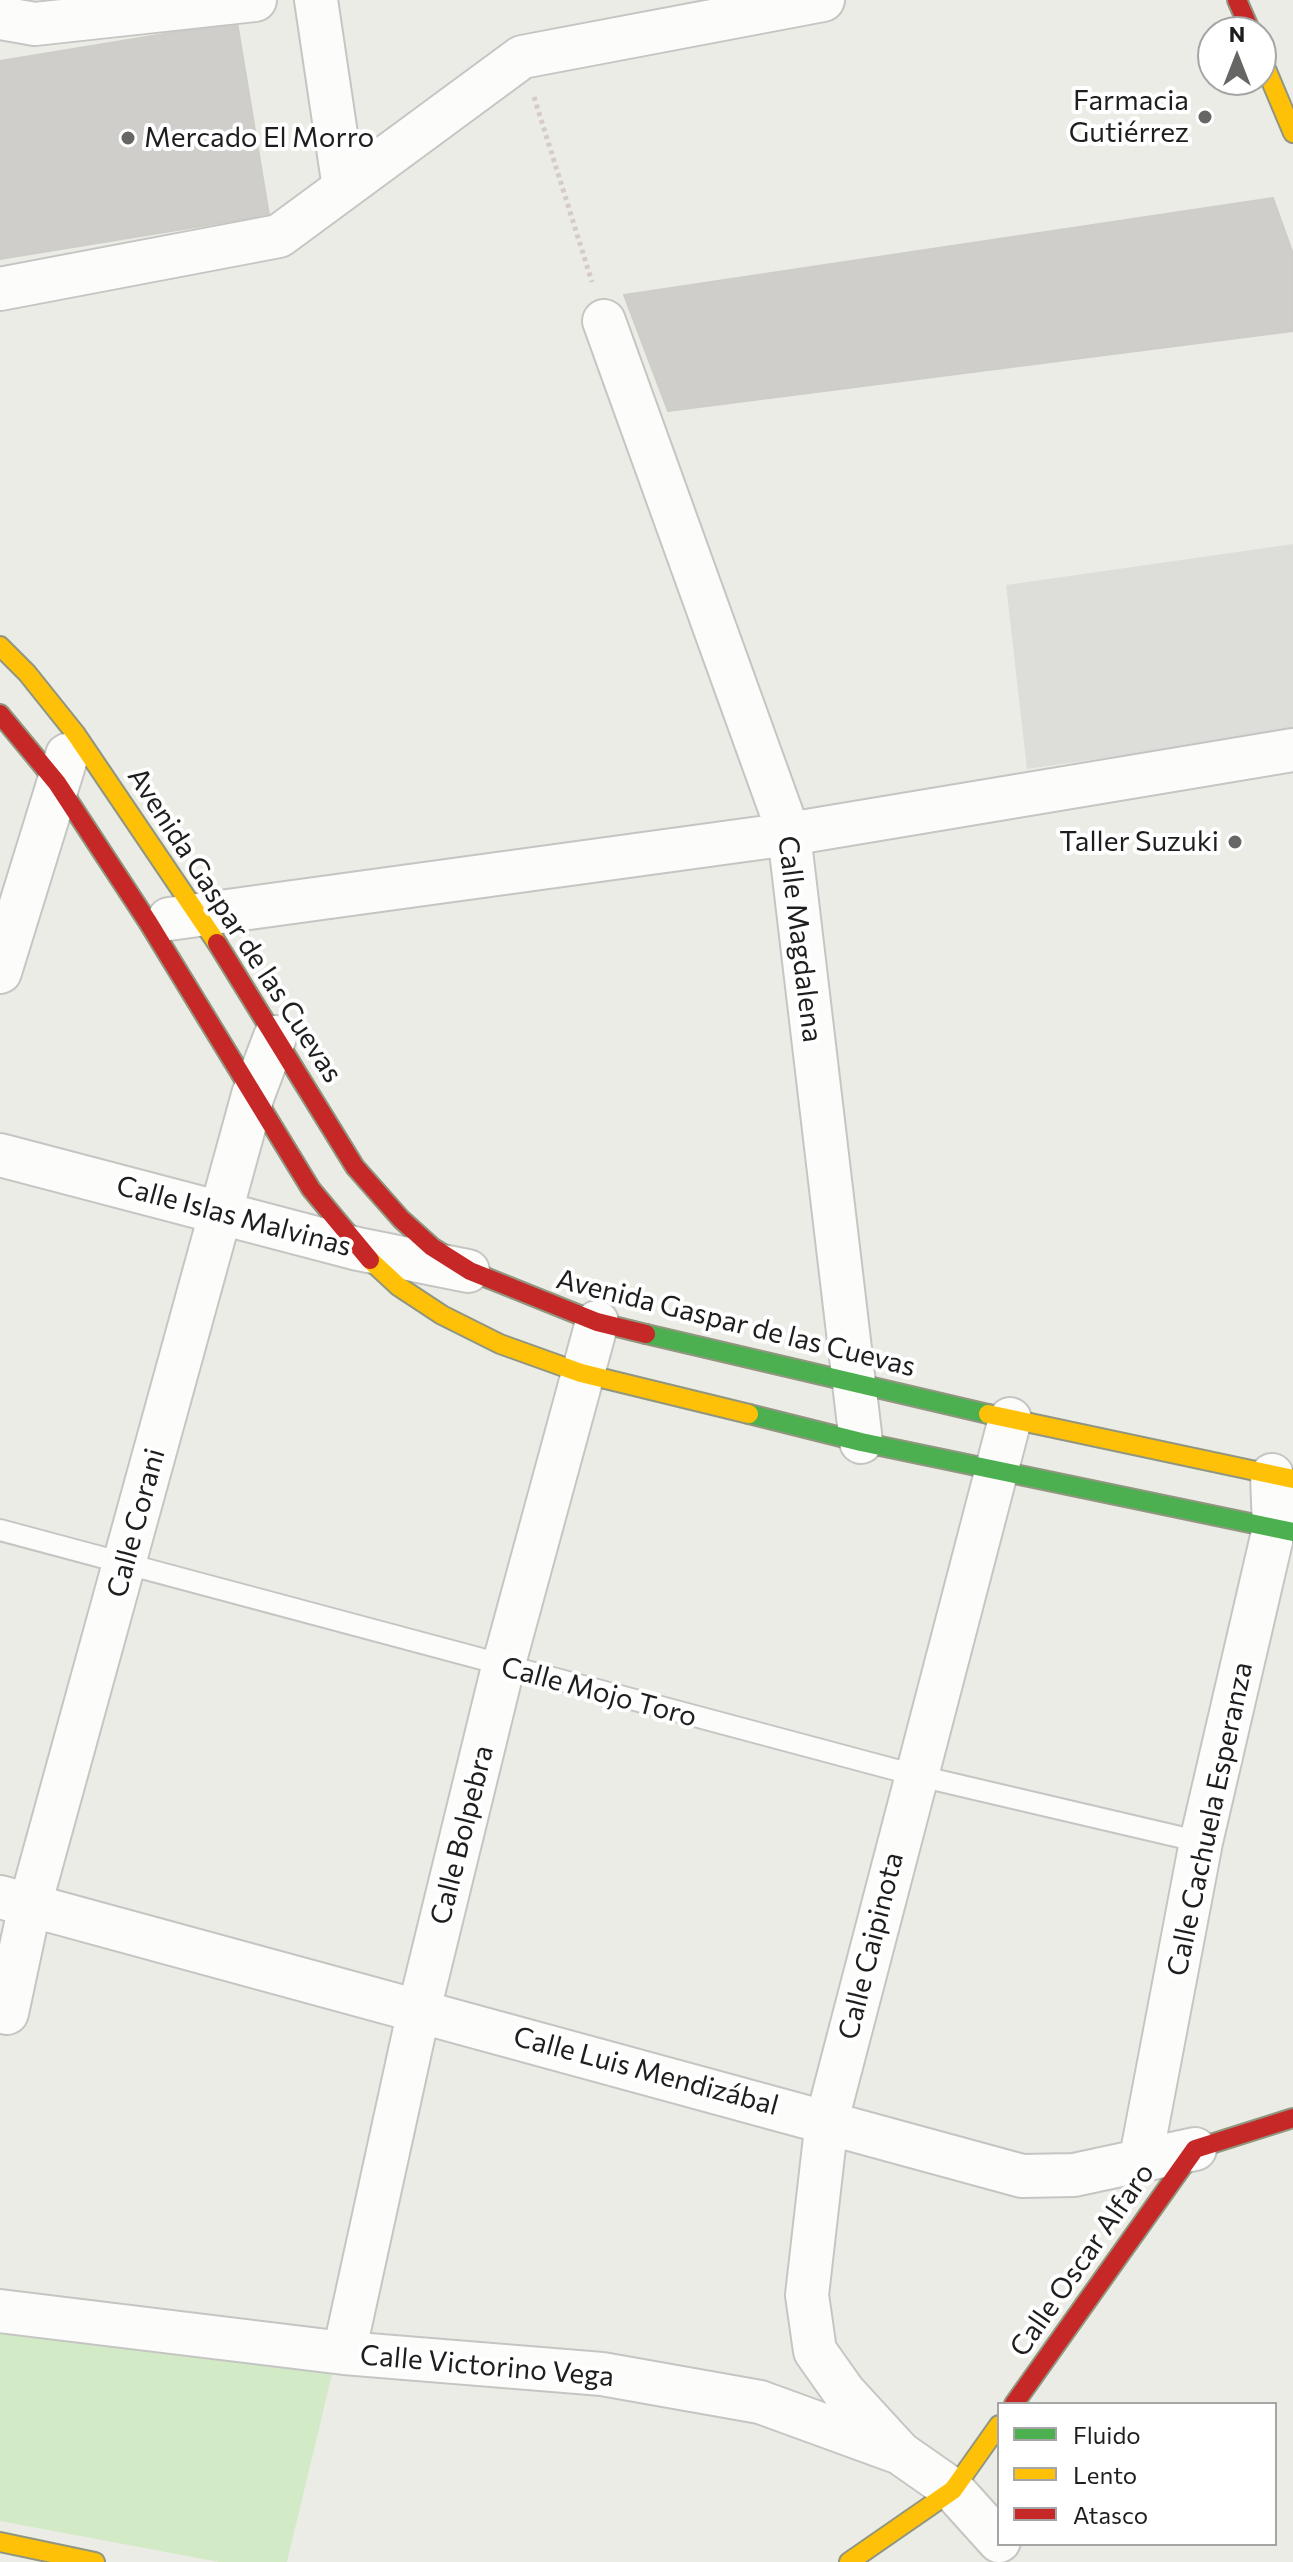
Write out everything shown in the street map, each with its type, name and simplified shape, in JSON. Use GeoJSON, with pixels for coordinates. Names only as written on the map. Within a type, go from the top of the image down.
{"type":"FeatureCollection","features":[{"type":"Feature","properties":{"kind":"main road"},"geometry":{"type":"LineString","coordinates":[[1277,95],[1293,133]]}},
{"type":"Feature","properties":{"kind":"main road","name":"Avenida Gaspar de las Cuevas"},"geometry":{"type":"LineString","coordinates":[[0,646],[27,673],[75,733],[200,915],[355,1167],[432,1247],[470,1271],[597,1322],[853,1385],[1282,1477]]}},
{"type":"Feature","properties":{"kind":"main road"},"geometry":{"type":"LineString","coordinates":[[0,714],[57,783],[148,922],[311,1189],[358,1249],[398,1286],[442,1315],[500,1344],[581,1373],[861,1442],[1284,1530]]}},
{"type":"Feature","properties":{"kind":"main road","name":"Calle Luis Mendizábal"},"geometry":{"type":"LineString","coordinates":[[1195,2149],[1293,2118]]}},
{"type":"Feature","properties":{"kind":"main road","name":"Calle Oscar Alfaro"},"geometry":{"type":"LineString","coordinates":[[1015,2402],[1195,2149]]}},
{"type":"Feature","properties":{"kind":"main road"},"geometry":{"type":"LineString","coordinates":[[849,2562],[953,2490],[997,2428]]}},
{"type":"Feature","properties":{"kind":"main road"},"geometry":{"type":"LineString","coordinates":[[0,2542],[95,2562]]}},
{"type":"Feature","properties":{"kind":"street"},"geometry":{"type":"LineString","coordinates":[[0,18],[35,24],[255,0]]}},
{"type":"Feature","properties":{"kind":"street"},"geometry":{"type":"LineString","coordinates":[[316,0],[344,188]]}},
{"type":"Feature","properties":{"kind":"street"},"geometry":{"type":"LineString","coordinates":[[0,289],[279,236],[522,57],[823,0]]}},
{"type":"Feature","properties":{"kind":"street","name":"Calle Magdalena"},"geometry":{"type":"LineString","coordinates":[[604,321],[789,834],[861,1442]]}},
{"type":"Feature","properties":{"kind":"street"},"geometry":{"type":"LineString","coordinates":[[0,972],[75,733]]}},
{"type":"Feature","properties":{"kind":"street"},"geometry":{"type":"LineString","coordinates":[[148,922],[789,834],[1293,750]]}},
{"type":"Feature","properties":{"kind":"street","name":"Calle Corani"},"geometry":{"type":"LineString","coordinates":[[7,2013],[15,1901],[125,1563],[253,1095],[275,1037]]}},
{"type":"Feature","properties":{"kind":"street","name":"Calle Islas Malvinas"},"geometry":{"type":"LineString","coordinates":[[0,1155],[358,1249],[470,1271]]}},
{"type":"Feature","properties":{"kind":"street","name":"Calle Bolpebra"},"geometry":{"type":"LineString","coordinates":[[344,2353],[419,2010],[503,1667],[597,1322]]}},
{"type":"Feature","properties":{"kind":"street","name":"Calle Caipinota"},"geometry":{"type":"LineString","coordinates":[[900,2453],[844,2392],[815,2351],[807,2295],[827,2120],[1010,1419]]}},
{"type":"Feature","properties":{"kind":"street","name":"Calle Cachuela Esperanza"},"geometry":{"type":"LineString","coordinates":[[1140,2163],[1201,1842],[1284,1530],[1282,1477]]}},
{"type":"Feature","properties":{"kind":"street","name":"Calle Luis Mendizábal"},"geometry":{"type":"LineString","coordinates":[[15,1901],[827,2120],[1022,2176],[1074,2175],[1195,2149]]}},
{"type":"Feature","properties":{"kind":"street","name":"Calle Victorino Vega"},"geometry":{"type":"LineString","coordinates":[[0,2311],[344,2353],[616,2376],[760,2402],[900,2453],[953,2490],[997,2539]]}},
{"type":"Feature","properties":{"kind":"street","name":"Calle Victorino Vega"},"geometry":{"type":"LineString","coordinates":[[1004,2546],[1018,2562]]}},
{"type":"Feature","properties":{"kind":"lane","name":"Calle Mojo Toro"},"geometry":{"type":"LineString","coordinates":[[0,1530],[915,1775],[1201,1842]]}},
{"type":"Feature","properties":{"kind":"path"},"geometry":{"type":"LineString","coordinates":[[522,57],[604,321]]}},
{"type":"Feature","properties":{"kind":"green space"},"geometry":{"type":"Polygon","coordinates":[[[0,2316],[335,2362],[287,2562],[219,2562],[0,2521],[0,2316]]]}},
{"type":"Feature","properties":{"kind":"shaded area"},"geometry":{"type":"Polygon","coordinates":[[[1293,544],[1293,731],[1027,769],[1006,585],[1293,544]]]}},
{"type":"Feature","properties":{"kind":"building","name":"Mercado El Morro"},"geometry":{"type":"Polygon","coordinates":[[[237,22],[269,215],[0,259],[0,61],[237,22]]]}},
{"type":"Feature","properties":{"kind":"building"},"geometry":{"type":"Polygon","coordinates":[[[1273,198],[1293,254],[1293,331],[668,411],[624,295],[1273,198]]]}},
{"type":"Feature","properties":{"kind":"traffic: fast"},"geometry":{"type":"LineString","coordinates":[[646,1334],[988,1414]]}},
{"type":"Feature","properties":{"kind":"traffic: fast"},"geometry":{"type":"LineString","coordinates":[[749,1414],[861,1442],[1293,1532]]}},
{"type":"Feature","properties":{"kind":"traffic: slow"},"geometry":{"type":"LineString","coordinates":[[1277,95],[1293,133]]}},
{"type":"Feature","properties":{"kind":"traffic: slow"},"geometry":{"type":"LineString","coordinates":[[0,646],[27,673],[75,733],[217,943]]}},
{"type":"Feature","properties":{"kind":"traffic: slow"},"geometry":{"type":"LineString","coordinates":[[370,1260],[398,1286],[442,1315],[500,1344],[581,1373],[749,1414]]}},
{"type":"Feature","properties":{"kind":"traffic: slow"},"geometry":{"type":"LineString","coordinates":[[988,1414],[1293,1479]]}},
{"type":"Feature","properties":{"kind":"traffic: slow"},"geometry":{"type":"LineString","coordinates":[[849,2562],[953,2490],[997,2428]]}},
{"type":"Feature","properties":{"kind":"traffic: slow"},"geometry":{"type":"LineString","coordinates":[[0,2542],[95,2562]]}},
{"type":"Feature","properties":{"kind":"traffic: jam"},"geometry":{"type":"LineString","coordinates":[[1237,0],[1244,16]]}},
{"type":"Feature","properties":{"kind":"traffic: jam"},"geometry":{"type":"LineString","coordinates":[[0,714],[57,783],[148,922],[311,1189],[370,1260]]}},
{"type":"Feature","properties":{"kind":"traffic: jam"},"geometry":{"type":"LineString","coordinates":[[217,943],[355,1167],[401,1219],[432,1247],[470,1271],[597,1322],[646,1334]]}},
{"type":"Feature","properties":{"kind":"traffic: jam"},"geometry":{"type":"LineString","coordinates":[[1015,2402],[1195,2149],[1293,2118]]}},
{"type":"Feature","properties":{"kind":"place","name":"Farmacia Gutiérrez"},"geometry":{"type":"Point","coordinates":[1205,117]}},
{"type":"Feature","properties":{"kind":"place","name":"Mercado El Morro"},"geometry":{"type":"Point","coordinates":[128,138]}},
{"type":"Feature","properties":{"kind":"place","name":"Taller Suzuki"},"geometry":{"type":"Point","coordinates":[1235,842]}}]}
